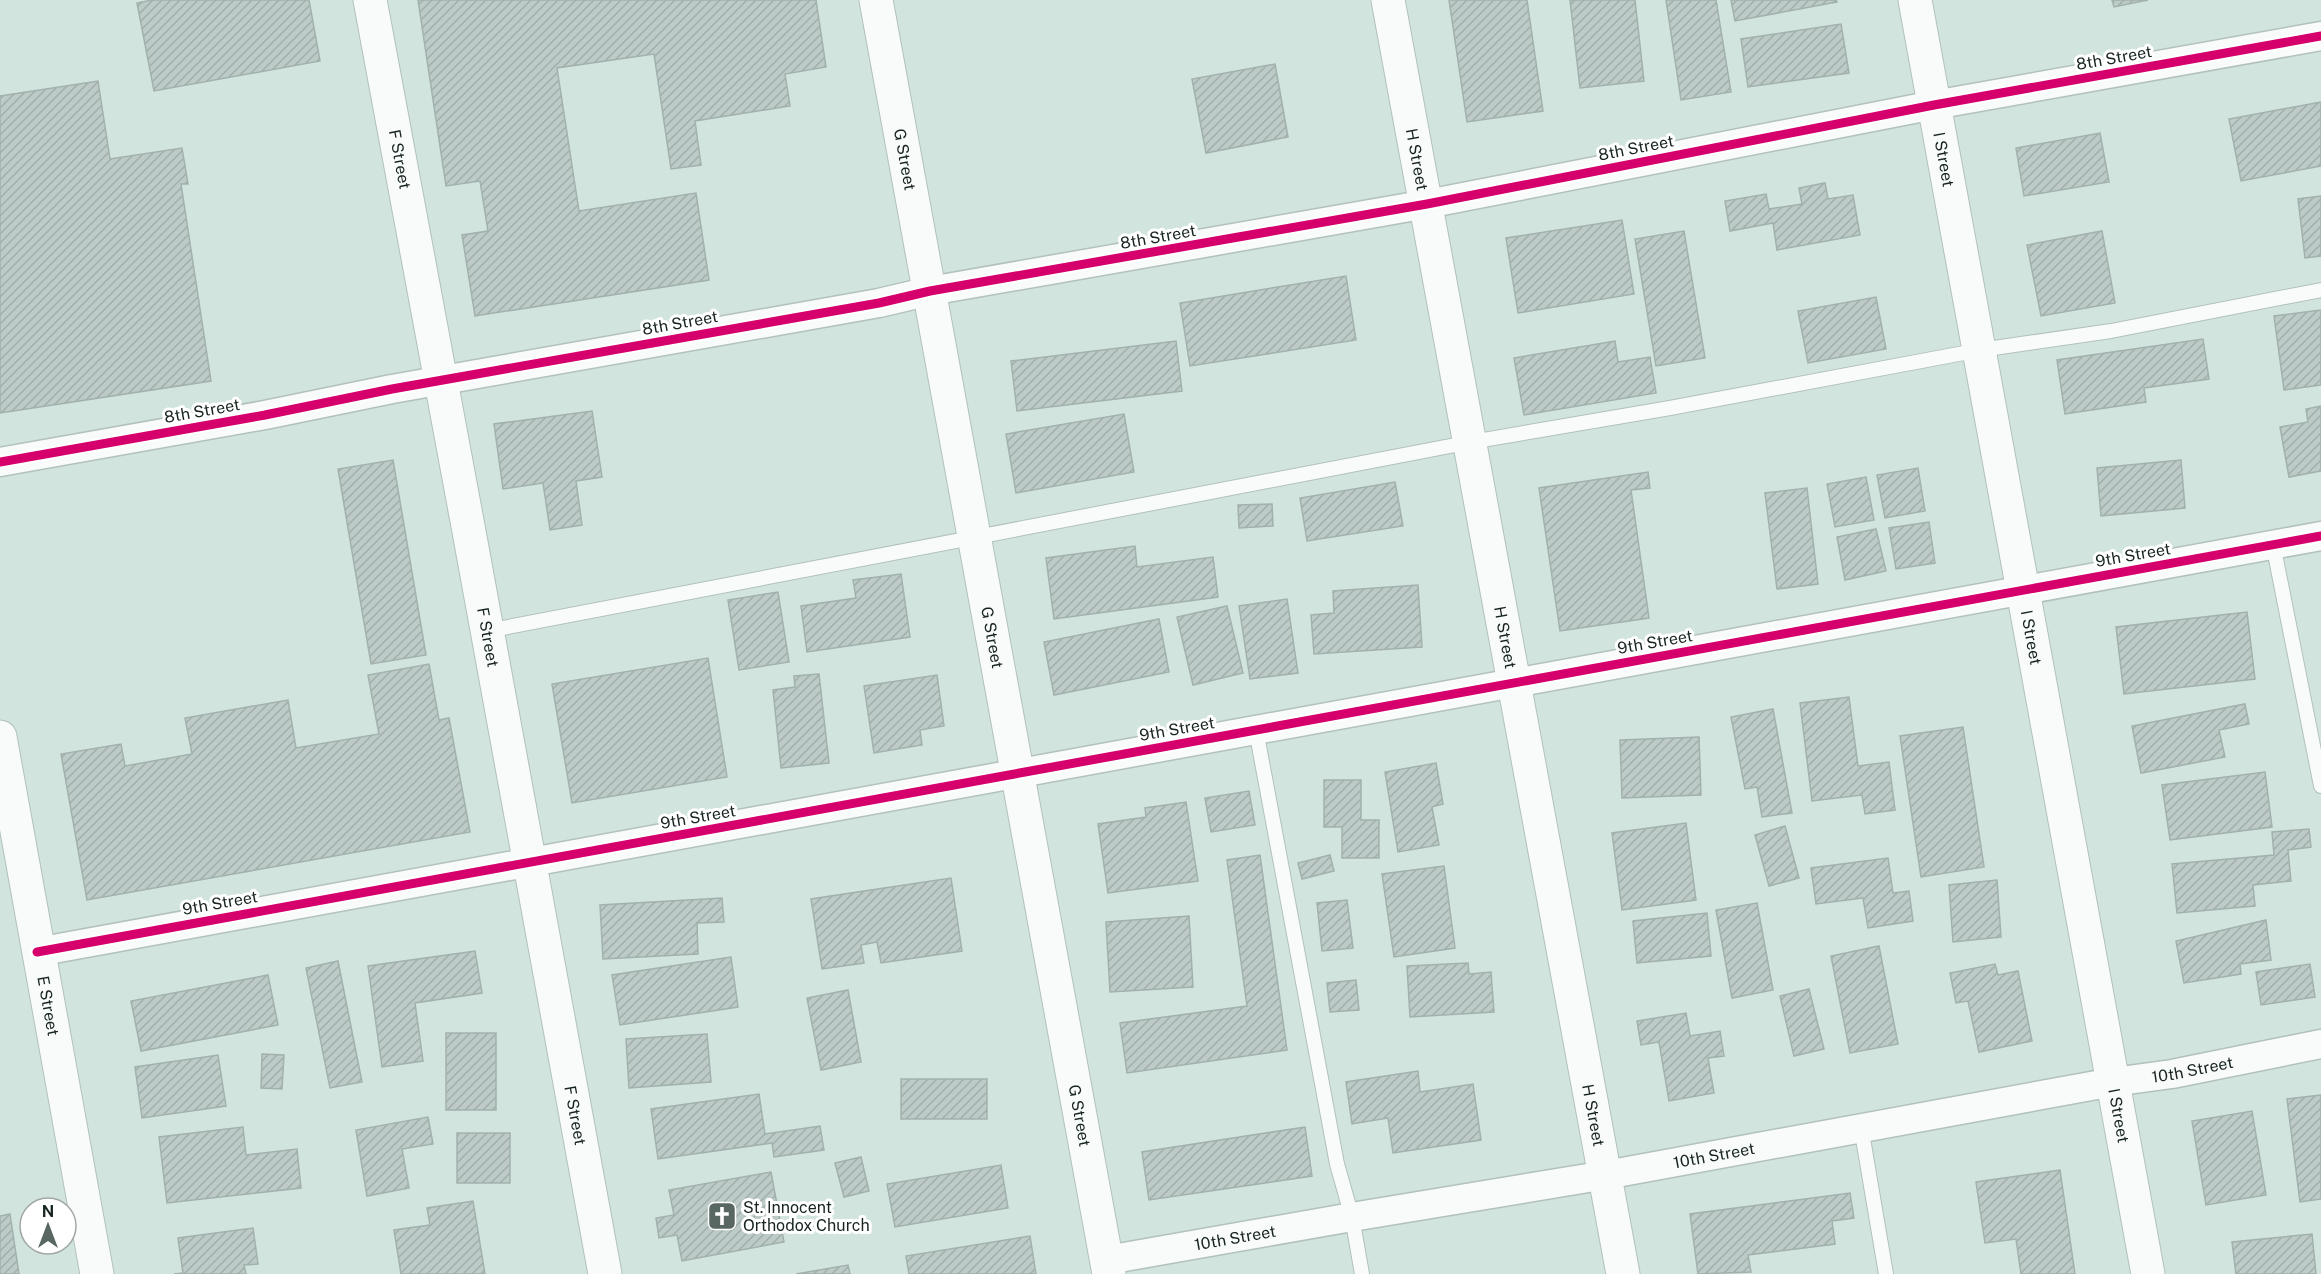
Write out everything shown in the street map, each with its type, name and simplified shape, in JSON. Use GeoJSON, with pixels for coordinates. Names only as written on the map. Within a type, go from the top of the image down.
{"type":"FeatureCollection","features":[{"type":"Feature","properties":{"kind":"street","name":"F Street"},"geometry":{"type":"LineString","coordinates":[[370,0],[605,1274]]}},
{"type":"Feature","properties":{"kind":"street","name":"G Street"},"geometry":{"type":"LineString","coordinates":[[876,0],[1108,1267]]}},
{"type":"Feature","properties":{"kind":"street","name":"H Street"},"geometry":{"type":"LineString","coordinates":[[1388,0],[1623,1274]]}},
{"type":"Feature","properties":{"kind":"street","name":"I Street"},"geometry":{"type":"LineString","coordinates":[[1915,0],[2148,1274]]}},
{"type":"Feature","properties":{"kind":"street","name":"8th Street"},"geometry":{"type":"LineString","coordinates":[[0,462],[265,416],[442,381],[879,303],[930,291],[1427,204],[1934,105],[2321,36]]}},
{"type":"Feature","properties":{"kind":"street","name":"9th Street"},"geometry":{"type":"LineString","coordinates":[[38,952],[2321,536]]}},
{"type":"Feature","properties":{"kind":"street","name":"E Street"},"geometry":{"type":"LineString","coordinates":[[0,737],[97,1274]]}},
{"type":"Feature","properties":{"kind":"street","name":"10th Street"},"geometry":{"type":"LineString","coordinates":[[1108,1267],[1352,1216],[1606,1174],[2113,1082],[2172,1074],[2321,1044]]}},
{"type":"Feature","properties":{"kind":"lane"},"geometry":{"type":"LineString","coordinates":[[487,632],[1471,442],[1670,408],[1980,350],[2111,331],[2321,290]]}},
{"type":"Feature","properties":{"kind":"lane"},"geometry":{"type":"LineString","coordinates":[[2273,544],[2321,786]]}},
{"type":"Feature","properties":{"kind":"lane"},"geometry":{"type":"LineString","coordinates":[[1256,730],[1338,1164],[1352,1216],[1362,1274]]}},
{"type":"Feature","properties":{"kind":"lane"},"geometry":{"type":"LineString","coordinates":[[1860,1127],[1886,1274]]}},
{"type":"Feature","properties":{"kind":"building"},"geometry":{"type":"Polygon","coordinates":[[[152,0],[309,0],[320,61],[154,91],[137,3],[152,0]]]}},
{"type":"Feature","properties":{"kind":"building"},"geometry":{"type":"Polygon","coordinates":[[[418,0],[816,0],[826,67],[785,74],[790,106],[695,121],[701,165],[671,169],[654,54],[557,68],[579,211],[696,193],[709,280],[475,316],[462,235],[488,231],[480,181],[446,186],[418,0]]]}},
{"type":"Feature","properties":{"kind":"building"},"geometry":{"type":"Polygon","coordinates":[[[1449,0],[1527,0],[1543,111],[1467,122],[1449,0]]]}},
{"type":"Feature","properties":{"kind":"building"},"geometry":{"type":"Polygon","coordinates":[[[1570,0],[1635,0],[1644,81],[1580,88],[1570,0]]]}},
{"type":"Feature","properties":{"kind":"building"},"geometry":{"type":"Polygon","coordinates":[[[1666,0],[1716,0],[1731,92],[1681,100],[1666,0]]]}},
{"type":"Feature","properties":{"kind":"building"},"geometry":{"type":"Polygon","coordinates":[[[1731,0],[1836,0],[1837,2],[1735,21],[1731,0]]]}},
{"type":"Feature","properties":{"kind":"building"},"geometry":{"type":"Polygon","coordinates":[[[2112,0],[2148,0],[2114,7],[2112,0]]]}},
{"type":"Feature","properties":{"kind":"building"},"geometry":{"type":"Polygon","coordinates":[[[1841,24],[1849,73],[1748,87],[1741,39],[1841,24]]]}},
{"type":"Feature","properties":{"kind":"building"},"geometry":{"type":"Polygon","coordinates":[[[1275,64],[1288,137],[1206,153],[1192,79],[1275,64]]]}},
{"type":"Feature","properties":{"kind":"building"},"geometry":{"type":"Polygon","coordinates":[[[98,81],[110,159],[182,148],[188,184],[181,184],[211,381],[0,413],[0,96],[98,81]]]}},
{"type":"Feature","properties":{"kind":"building"},"geometry":{"type":"Polygon","coordinates":[[[2321,102],[2321,166],[2241,181],[2229,119],[2321,102]]]}},
{"type":"Feature","properties":{"kind":"building"},"geometry":{"type":"Polygon","coordinates":[[[2100,133],[2109,182],[2024,196],[2016,148],[2100,133]]]}},
{"type":"Feature","properties":{"kind":"building"},"geometry":{"type":"Polygon","coordinates":[[[1825,183],[1828,199],[1853,195],[1860,235],[1777,250],[1773,223],[1730,231],[1725,201],[1766,194],[1769,209],[1802,204],[1799,188],[1825,183]]]}},
{"type":"Feature","properties":{"kind":"building"},"geometry":{"type":"Polygon","coordinates":[[[2321,196],[2321,256],[2305,258],[2298,199],[2321,196]]]}},
{"type":"Feature","properties":{"kind":"building"},"geometry":{"type":"Polygon","coordinates":[[[1622,220],[1634,294],[1518,313],[1506,238],[1622,220]]]}},
{"type":"Feature","properties":{"kind":"building"},"geometry":{"type":"Polygon","coordinates":[[[1684,231],[1705,358],[1656,366],[1635,239],[1684,231]]]}},
{"type":"Feature","properties":{"kind":"building"},"geometry":{"type":"Polygon","coordinates":[[[2102,231],[2115,303],[2041,316],[2027,245],[2102,231]]]}},
{"type":"Feature","properties":{"kind":"building"},"geometry":{"type":"Polygon","coordinates":[[[1346,276],[1356,340],[1190,366],[1180,303],[1346,276]]]}},
{"type":"Feature","properties":{"kind":"building"},"geometry":{"type":"Polygon","coordinates":[[[1876,297],[1886,349],[1808,363],[1798,311],[1876,297]]]}},
{"type":"Feature","properties":{"kind":"building"},"geometry":{"type":"Polygon","coordinates":[[[2321,310],[2321,385],[2284,390],[2274,316],[2321,310]]]}},
{"type":"Feature","properties":{"kind":"building"},"geometry":{"type":"Polygon","coordinates":[[[2203,339],[2209,379],[2144,388],[2146,402],[2065,414],[2057,360],[2203,339]]]}},
{"type":"Feature","properties":{"kind":"building"},"geometry":{"type":"Polygon","coordinates":[[[1176,341],[1182,391],[1017,411],[1011,361],[1176,341]]]}},
{"type":"Feature","properties":{"kind":"building"},"geometry":{"type":"Polygon","coordinates":[[[1615,341],[1618,362],[1650,357],[1656,393],[1524,415],[1514,358],[1615,341]]]}},
{"type":"Feature","properties":{"kind":"building"},"geometry":{"type":"Polygon","coordinates":[[[2321,406],[2321,471],[2289,477],[2280,427],[2308,422],[2306,409],[2321,406]]]}},
{"type":"Feature","properties":{"kind":"building"},"geometry":{"type":"Polygon","coordinates":[[[592,411],[602,477],[576,481],[582,525],[550,530],[543,483],[503,489],[494,424],[592,411]]]}},
{"type":"Feature","properties":{"kind":"building"},"geometry":{"type":"Polygon","coordinates":[[[1124,414],[1134,472],[1016,493],[1006,434],[1124,414]]]}},
{"type":"Feature","properties":{"kind":"building"},"geometry":{"type":"Polygon","coordinates":[[[393,460],[426,655],[371,664],[338,469],[393,460]]]}},
{"type":"Feature","properties":{"kind":"building"},"geometry":{"type":"Polygon","coordinates":[[[2181,460],[2185,508],[2101,516],[2097,468],[2181,460]]]}},
{"type":"Feature","properties":{"kind":"building"},"geometry":{"type":"Polygon","coordinates":[[[1918,468],[1925,511],[1885,518],[1877,475],[1918,468]]]}},
{"type":"Feature","properties":{"kind":"building"},"geometry":{"type":"Polygon","coordinates":[[[1648,472],[1650,488],[1631,490],[1649,618],[1560,631],[1539,488],[1648,472]]]}},
{"type":"Feature","properties":{"kind":"building"},"geometry":{"type":"Polygon","coordinates":[[[1866,477],[1874,520],[1835,527],[1827,484],[1866,477]]]}},
{"type":"Feature","properties":{"kind":"building"},"geometry":{"type":"Polygon","coordinates":[[[1395,482],[1403,526],[1307,541],[1300,498],[1395,482]]]}},
{"type":"Feature","properties":{"kind":"building"},"geometry":{"type":"Polygon","coordinates":[[[1807,488],[1818,584],[1777,589],[1765,493],[1807,488]]]}},
{"type":"Feature","properties":{"kind":"building"},"geometry":{"type":"Polygon","coordinates":[[[1272,504],[1273,526],[1239,528],[1238,505],[1272,504]]]}},
{"type":"Feature","properties":{"kind":"building"},"geometry":{"type":"Polygon","coordinates":[[[1929,522],[1935,563],[1896,569],[1889,528],[1929,522]]]}},
{"type":"Feature","properties":{"kind":"building"},"geometry":{"type":"Polygon","coordinates":[[[1876,529],[1886,571],[1845,580],[1837,537],[1876,529]]]}},
{"type":"Feature","properties":{"kind":"building"},"geometry":{"type":"Polygon","coordinates":[[[1135,546],[1137,567],[1213,557],[1218,597],[1054,619],[1046,558],[1135,546]]]}},
{"type":"Feature","properties":{"kind":"building"},"geometry":{"type":"Polygon","coordinates":[[[901,574],[910,637],[807,652],[801,606],[856,598],[853,580],[901,574]]]}},
{"type":"Feature","properties":{"kind":"building"},"geometry":{"type":"Polygon","coordinates":[[[1418,585],[1422,647],[1314,654],[1311,615],[1334,613],[1333,591],[1418,585]]]}},
{"type":"Feature","properties":{"kind":"building"},"geometry":{"type":"Polygon","coordinates":[[[778,592],[789,662],[739,670],[728,600],[778,592]]]}},
{"type":"Feature","properties":{"kind":"building"},"geometry":{"type":"Polygon","coordinates":[[[1287,599],[1298,673],[1250,679],[1239,606],[1287,599]]]}},
{"type":"Feature","properties":{"kind":"building"},"geometry":{"type":"Polygon","coordinates":[[[1227,606],[1243,673],[1193,685],[1177,617],[1227,606]]]}},
{"type":"Feature","properties":{"kind":"building"},"geometry":{"type":"Polygon","coordinates":[[[2247,612],[2255,679],[2124,694],[2116,627],[2247,612]]]}},
{"type":"Feature","properties":{"kind":"building"},"geometry":{"type":"Polygon","coordinates":[[[1159,619],[1169,672],[1054,695],[1044,642],[1159,619]]]}},
{"type":"Feature","properties":{"kind":"building"},"geometry":{"type":"Polygon","coordinates":[[[708,658],[727,777],[572,803],[552,684],[708,658]]]}},
{"type":"Feature","properties":{"kind":"building"},"geometry":{"type":"Polygon","coordinates":[[[429,664],[439,720],[449,718],[470,832],[87,900],[61,754],[121,744],[125,766],[192,754],[185,718],[288,700],[296,748],[379,734],[368,675],[429,664]]]}},
{"type":"Feature","properties":{"kind":"building"},"geometry":{"type":"Polygon","coordinates":[[[819,674],[829,763],[781,768],[773,690],[795,687],[794,676],[819,674]]]}},
{"type":"Feature","properties":{"kind":"building"},"geometry":{"type":"Polygon","coordinates":[[[937,675],[944,726],[920,730],[922,745],[874,753],[864,686],[937,675]]]}},
{"type":"Feature","properties":{"kind":"building"},"geometry":{"type":"Polygon","coordinates":[[[1849,697],[1858,766],[1889,762],[1895,810],[1865,814],[1862,795],[1812,801],[1800,703],[1849,697]]]}},
{"type":"Feature","properties":{"kind":"building"},"geometry":{"type":"Polygon","coordinates":[[[2245,704],[2249,724],[2219,730],[2225,757],[2141,773],[2132,726],[2245,704]]]}},
{"type":"Feature","properties":{"kind":"building"},"geometry":{"type":"Polygon","coordinates":[[[1773,709],[1792,813],[1762,817],[1757,787],[1745,789],[1731,717],[1773,709]]]}},
{"type":"Feature","properties":{"kind":"building"},"geometry":{"type":"Polygon","coordinates":[[[1963,727],[1984,867],[1921,877],[1900,736],[1963,727]]]}},
{"type":"Feature","properties":{"kind":"building"},"geometry":{"type":"Polygon","coordinates":[[[1699,737],[1701,795],[1622,798],[1620,740],[1699,737]]]}},
{"type":"Feature","properties":{"kind":"building"},"geometry":{"type":"Polygon","coordinates":[[[1436,763],[1443,804],[1432,807],[1439,845],[1398,852],[1385,772],[1436,763]]]}},
{"type":"Feature","properties":{"kind":"building"},"geometry":{"type":"Polygon","coordinates":[[[2265,772],[2272,827],[2170,840],[2162,785],[2265,772]]]}},
{"type":"Feature","properties":{"kind":"building"},"geometry":{"type":"Polygon","coordinates":[[[1324,780],[1361,780],[1361,820],[1379,820],[1379,858],[1342,858],[1342,827],[1324,827],[1324,780]]]}},
{"type":"Feature","properties":{"kind":"building"},"geometry":{"type":"Polygon","coordinates":[[[1249,791],[1255,825],[1211,832],[1205,798],[1249,791]]]}},
{"type":"Feature","properties":{"kind":"building"},"geometry":{"type":"Polygon","coordinates":[[[1186,802],[1198,881],[1108,893],[1098,824],[1146,817],[1145,808],[1186,802]]]}},
{"type":"Feature","properties":{"kind":"building"},"geometry":{"type":"Polygon","coordinates":[[[1686,823],[1696,900],[1622,910],[1612,833],[1686,823]]]}},
{"type":"Feature","properties":{"kind":"building"},"geometry":{"type":"Polygon","coordinates":[[[1785,826],[1799,878],[1769,886],[1755,835],[1785,826]]]}},
{"type":"Feature","properties":{"kind":"building"},"geometry":{"type":"Polygon","coordinates":[[[2309,829],[2311,847],[2288,850],[2291,881],[2253,885],[2255,906],[2177,913],[2172,864],[2274,855],[2272,832],[2309,829]]]}},
{"type":"Feature","properties":{"kind":"building"},"geometry":{"type":"Polygon","coordinates":[[[1260,855],[1287,1050],[1127,1073],[1120,1023],[1247,1006],[1227,860],[1260,855]]]}},
{"type":"Feature","properties":{"kind":"building"},"geometry":{"type":"Polygon","coordinates":[[[1330,855],[1334,871],[1302,879],[1298,863],[1330,855]]]}},
{"type":"Feature","properties":{"kind":"building"},"geometry":{"type":"Polygon","coordinates":[[[1888,858],[1893,893],[1909,891],[1913,921],[1868,928],[1863,898],[1816,904],[1811,868],[1888,858]]]}},
{"type":"Feature","properties":{"kind":"building"},"geometry":{"type":"Polygon","coordinates":[[[1444,866],[1455,948],[1394,957],[1382,874],[1444,866]]]}},
{"type":"Feature","properties":{"kind":"building"},"geometry":{"type":"Polygon","coordinates":[[[951,878],[962,951],[881,963],[877,942],[861,945],[864,963],[822,969],[811,899],[951,878]]]}},
{"type":"Feature","properties":{"kind":"building"},"geometry":{"type":"Polygon","coordinates":[[[1997,880],[2001,937],[1953,942],[1949,885],[1997,880]]]}},
{"type":"Feature","properties":{"kind":"building"},"geometry":{"type":"Polygon","coordinates":[[[722,898],[724,922],[697,923],[698,954],[603,959],[600,905],[722,898]]]}},
{"type":"Feature","properties":{"kind":"building"},"geometry":{"type":"Polygon","coordinates":[[[1347,900],[1353,948],[1322,951],[1317,903],[1347,900]]]}},
{"type":"Feature","properties":{"kind":"building"},"geometry":{"type":"Polygon","coordinates":[[[1757,903],[1773,990],[1732,998],[1716,910],[1757,903]]]}},
{"type":"Feature","properties":{"kind":"building"},"geometry":{"type":"Polygon","coordinates":[[[1707,913],[1711,956],[1637,963],[1633,921],[1707,913]]]}},
{"type":"Feature","properties":{"kind":"building"},"geometry":{"type":"Polygon","coordinates":[[[1189,916],[1193,987],[1110,992],[1106,922],[1189,916]]]}},
{"type":"Feature","properties":{"kind":"building"},"geometry":{"type":"Polygon","coordinates":[[[2266,920],[2271,960],[2240,964],[2241,974],[2184,983],[2176,941],[2266,920]]]}},
{"type":"Feature","properties":{"kind":"building"},"geometry":{"type":"Polygon","coordinates":[[[1879,946],[1898,1044],[1850,1053],[1831,956],[1879,946]]]}},
{"type":"Feature","properties":{"kind":"building"},"geometry":{"type":"Polygon","coordinates":[[[475,951],[482,993],[415,1003],[423,1061],[382,1067],[368,966],[475,951]]]}},
{"type":"Feature","properties":{"kind":"building"},"geometry":{"type":"Polygon","coordinates":[[[731,957],[738,1007],[620,1025],[612,975],[731,957]]]}},
{"type":"Feature","properties":{"kind":"building"},"geometry":{"type":"Polygon","coordinates":[[[338,961],[362,1082],[330,1088],[306,968],[338,961]]]}},
{"type":"Feature","properties":{"kind":"building"},"geometry":{"type":"Polygon","coordinates":[[[1468,963],[1469,974],[1491,972],[1494,1012],[1410,1017],[1407,966],[1468,963]]]}},
{"type":"Feature","properties":{"kind":"building"},"geometry":{"type":"Polygon","coordinates":[[[1995,964],[1998,975],[2018,971],[2032,1041],[1979,1052],[1968,1001],[1956,1003],[1950,973],[1995,964]]]}},
{"type":"Feature","properties":{"kind":"building"},"geometry":{"type":"Polygon","coordinates":[[[2310,964],[2315,997],[2261,1005],[2256,972],[2310,964]]]}},
{"type":"Feature","properties":{"kind":"building"},"geometry":{"type":"Polygon","coordinates":[[[268,975],[278,1025],[141,1051],[131,1001],[268,975]]]}},
{"type":"Feature","properties":{"kind":"building"},"geometry":{"type":"Polygon","coordinates":[[[1356,980],[1359,1010],[1330,1012],[1327,983],[1356,980]]]}},
{"type":"Feature","properties":{"kind":"building"},"geometry":{"type":"Polygon","coordinates":[[[1809,989],[1824,1049],[1794,1056],[1780,996],[1809,989]]]}},
{"type":"Feature","properties":{"kind":"building"},"geometry":{"type":"Polygon","coordinates":[[[848,990],[861,1062],[821,1070],[807,998],[848,990]]]}},
{"type":"Feature","properties":{"kind":"building"},"geometry":{"type":"Polygon","coordinates":[[[1686,1013],[1690,1036],[1720,1031],[1724,1056],[1708,1058],[1714,1093],[1669,1101],[1659,1042],[1641,1045],[1637,1021],[1686,1013]]]}},
{"type":"Feature","properties":{"kind":"building"},"geometry":{"type":"Polygon","coordinates":[[[446,1033],[496,1033],[496,1110],[446,1110],[446,1033]]]}},
{"type":"Feature","properties":{"kind":"building"},"geometry":{"type":"Polygon","coordinates":[[[707,1034],[711,1082],[629,1088],[626,1039],[707,1034]]]}},
{"type":"Feature","properties":{"kind":"building"},"geometry":{"type":"Polygon","coordinates":[[[262,1054],[284,1055],[282,1089],[261,1088],[262,1054]]]}},
{"type":"Feature","properties":{"kind":"building"},"geometry":{"type":"Polygon","coordinates":[[[218,1055],[226,1106],[142,1118],[135,1067],[218,1055]]]}},
{"type":"Feature","properties":{"kind":"building"},"geometry":{"type":"Polygon","coordinates":[[[1418,1071],[1420,1092],[1473,1084],[1481,1140],[1393,1153],[1388,1118],[1352,1124],[1346,1082],[1418,1071]]]}},
{"type":"Feature","properties":{"kind":"building"},"geometry":{"type":"Polygon","coordinates":[[[901,1079],[987,1079],[987,1119],[901,1119],[901,1079]]]}},
{"type":"Feature","properties":{"kind":"building"},"geometry":{"type":"Polygon","coordinates":[[[759,1094],[765,1134],[820,1126],[824,1150],[774,1157],[772,1143],[658,1159],[651,1109],[759,1094]]]}},
{"type":"Feature","properties":{"kind":"building"},"geometry":{"type":"Polygon","coordinates":[[[2321,1095],[2321,1199],[2300,1202],[2287,1099],[2321,1095]]]}},
{"type":"Feature","properties":{"kind":"building"},"geometry":{"type":"Polygon","coordinates":[[[2252,1111],[2266,1195],[2206,1205],[2192,1121],[2252,1111]]]}},
{"type":"Feature","properties":{"kind":"building"},"geometry":{"type":"Polygon","coordinates":[[[428,1117],[433,1144],[402,1149],[409,1188],[367,1196],[356,1130],[428,1117]]]}},
{"type":"Feature","properties":{"kind":"building"},"geometry":{"type":"Polygon","coordinates":[[[243,1127],[246,1155],[297,1149],[301,1188],[167,1203],[159,1137],[243,1127]]]}},
{"type":"Feature","properties":{"kind":"building"},"geometry":{"type":"Polygon","coordinates":[[[1305,1127],[1312,1176],[1149,1200],[1142,1152],[1305,1127]]]}},
{"type":"Feature","properties":{"kind":"building"},"geometry":{"type":"Polygon","coordinates":[[[457,1133],[510,1133],[510,1183],[457,1183],[457,1133]]]}},
{"type":"Feature","properties":{"kind":"building"},"geometry":{"type":"Polygon","coordinates":[[[861,1157],[869,1191],[844,1197],[835,1163],[861,1157]]]}},
{"type":"Feature","properties":{"kind":"building"},"geometry":{"type":"Polygon","coordinates":[[[1001,1165],[1008,1208],[895,1227],[887,1184],[1001,1165]]]}},
{"type":"Feature","properties":{"kind":"building"},"geometry":{"type":"Polygon","coordinates":[[[2060,1170],[2075,1274],[2021,1274],[2016,1239],[1985,1243],[1976,1182],[2060,1170]]]}},
{"type":"Feature","properties":{"kind":"building","name":"St. Innocent Orthodox Church"},"geometry":{"type":"Polygon","coordinates":[[[771,1172],[784,1242],[682,1261],[677,1235],[659,1238],[656,1218],[674,1215],[669,1190],[771,1172]]]}},
{"type":"Feature","properties":{"kind":"building"},"geometry":{"type":"Polygon","coordinates":[[[1850,1193],[1854,1218],[1832,1221],[1835,1244],[1748,1255],[1751,1272],[1698,1274],[1690,1214],[1850,1193]]]}},
{"type":"Feature","properties":{"kind":"building"},"geometry":{"type":"Polygon","coordinates":[[[473,1201],[485,1274],[401,1274],[394,1230],[430,1225],[427,1208],[473,1201]]]}},
{"type":"Feature","properties":{"kind":"building"},"geometry":{"type":"Polygon","coordinates":[[[10,1214],[19,1274],[0,1274],[0,1216],[10,1214]]]}},
{"type":"Feature","properties":{"kind":"building"},"geometry":{"type":"Polygon","coordinates":[[[253,1228],[258,1264],[244,1265],[246,1274],[174,1274],[183,1273],[178,1238],[253,1228]]]}},
{"type":"Feature","properties":{"kind":"building"},"geometry":{"type":"Polygon","coordinates":[[[2312,1234],[2316,1274],[2236,1274],[2232,1242],[2312,1234]]]}},
{"type":"Feature","properties":{"kind":"building"},"geometry":{"type":"Polygon","coordinates":[[[1030,1236],[1036,1274],[909,1274],[906,1256],[1030,1236]]]}},
{"type":"Feature","properties":{"kind":"building"},"geometry":{"type":"Polygon","coordinates":[[[848,1265],[850,1274],[796,1274],[848,1265]]]}},
{"type":"Feature","properties":{"kind":"cycle path"},"geometry":{"type":"LineString","coordinates":[[0,462],[265,415],[392,389],[879,303],[930,291],[1427,204],[1934,105],[2321,36]]}},
{"type":"Feature","properties":{"kind":"cycle path"},"geometry":{"type":"LineString","coordinates":[[37,952],[2321,536]]}},
{"type":"Feature","properties":{"kind":"place","name":"St. Innocent Orthodox Church"},"geometry":{"type":"Point","coordinates":[722,1216]}}]}
